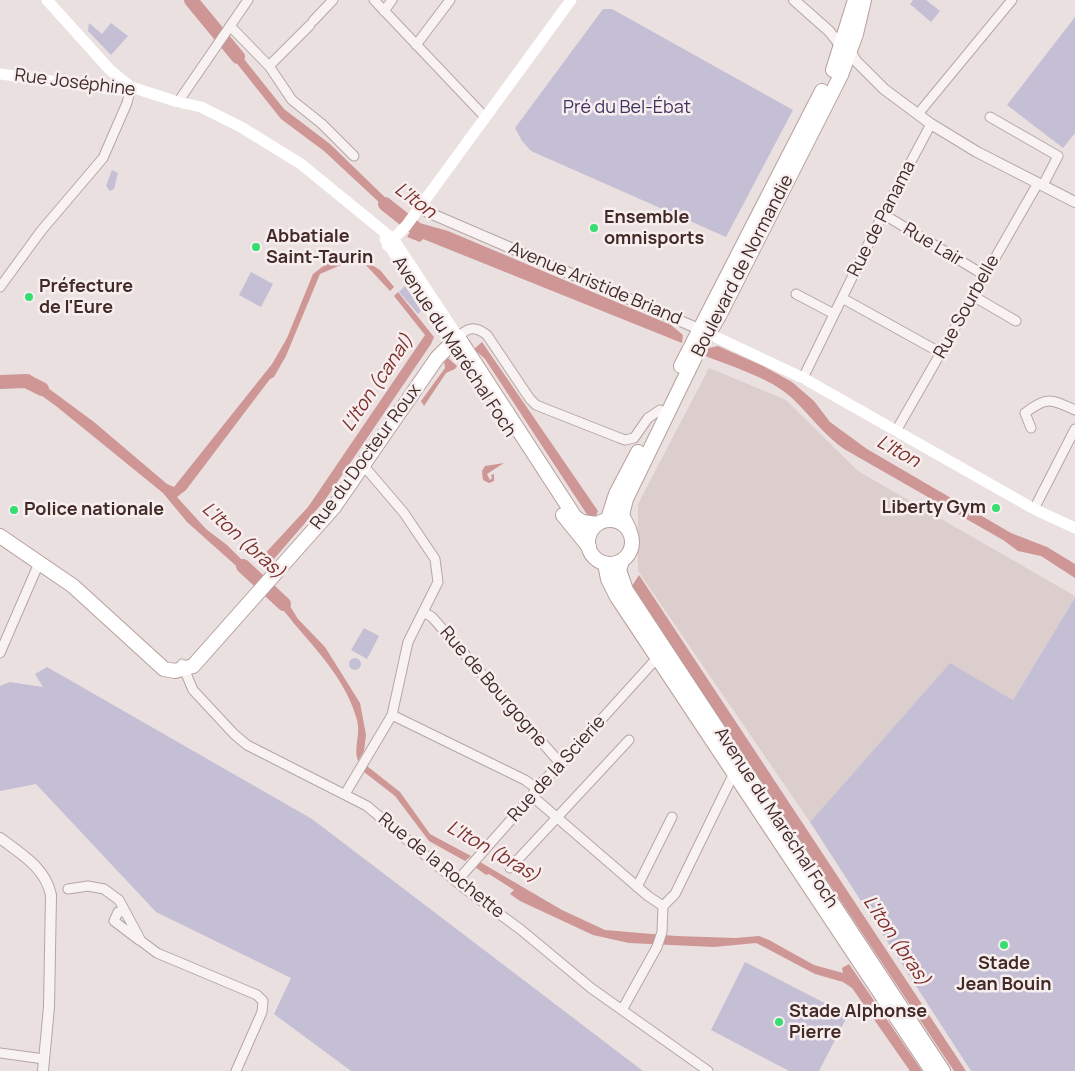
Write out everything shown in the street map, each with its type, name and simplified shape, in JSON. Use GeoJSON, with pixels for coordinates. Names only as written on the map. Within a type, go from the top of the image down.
{"type":"FeatureCollection","features":[{"type":"Feature","properties":{"kind":"main road"},"geometry":{"type":"LineString","coordinates":[[46,0],[110,70],[131,87]]}},
{"type":"Feature","properties":{"kind":"main road"},"geometry":{"type":"LineString","coordinates":[[391,242],[412,217],[571,0]]}},
{"type":"Feature","properties":{"kind":"main road","name":"Boulevard de Normandie"},"geometry":{"type":"LineString","coordinates":[[602,522],[660,410],[839,78],[854,0]]}},
{"type":"Feature","properties":{"kind":"main road","name":"Boulevard de Normandie"},"geometry":{"type":"LineString","coordinates":[[845,49],[864,0]]}},
{"type":"Feature","properties":{"kind":"main road"},"geometry":{"type":"LineString","coordinates":[[104,87],[110,82],[110,70]]}},
{"type":"Feature","properties":{"kind":"main road","name":"Rue Joséphine"},"geometry":{"type":"LineString","coordinates":[[0,74],[118,90],[131,87],[178,102],[201,107],[282,151],[380,229]]}},
{"type":"Feature","properties":{"kind":"main road","name":"Avenue du Maréchal Foch"},"geometry":{"type":"LineString","coordinates":[[380,229],[391,242],[454,340],[561,512],[588,548]]}},
{"type":"Feature","properties":{"kind":"main road","name":"Boulevard de Normandie"},"geometry":{"type":"LineString","coordinates":[[629,529],[622,515],[626,499],[704,331]]}},
{"type":"Feature","properties":{"kind":"main road","name":"Avenue Aristide Briand"},"geometry":{"type":"LineString","coordinates":[[704,331],[803,378],[1034,509],[1075,528]]}},
{"type":"Feature","properties":{"kind":"main road","name":"Avenue du Maréchal Foch"},"geometry":{"type":"LineString","coordinates":[[454,340],[575,517],[582,522],[602,522]]}},
{"type":"Feature","properties":{"kind":"main road","name":"Rue du Docteur Roux"},"geometry":{"type":"LineString","coordinates":[[183,666],[238,607],[260,590],[334,508],[437,358],[454,340]]}},
{"type":"Feature","properties":{"kind":"main road"},"geometry":{"type":"LineString","coordinates":[[620,521],[629,529],[633,545],[631,552],[622,561],[605,564],[595,558],[588,548],[589,534],[602,522],[620,521]]}},
{"type":"Feature","properties":{"kind":"main road"},"geometry":{"type":"LineString","coordinates":[[0,536],[73,586],[164,668],[175,671],[183,666]]}},
{"type":"Feature","properties":{"kind":"main road","name":"Avenue du Maréchal Foch"},"geometry":{"type":"LineString","coordinates":[[622,561],[619,570],[626,590],[943,1071]]}},
{"type":"Feature","properties":{"kind":"main road","name":"Avenue du Maréchal Foch"},"geometry":{"type":"LineString","coordinates":[[605,564],[608,579],[617,597],[932,1071]]}},
{"type":"Feature","properties":{"kind":"street"},"geometry":{"type":"LineString","coordinates":[[178,102],[248,0]]}},
{"type":"Feature","properties":{"kind":"street"},"geometry":{"type":"LineString","coordinates":[[269,66],[333,0]]}},
{"type":"Feature","properties":{"kind":"street"},"geometry":{"type":"LineString","coordinates":[[374,0],[485,117]]}},
{"type":"Feature","properties":{"kind":"street"},"geometry":{"type":"LineString","coordinates":[[384,11],[392,0]]}},
{"type":"Feature","properties":{"kind":"street"},"geometry":{"type":"LineString","coordinates":[[416,45],[450,0]]}},
{"type":"Feature","properties":{"kind":"street"},"geometry":{"type":"LineString","coordinates":[[794,0],[829,30],[884,89],[931,124],[977,152],[1075,202]]}},
{"type":"Feature","properties":{"kind":"street"},"geometry":{"type":"LineString","coordinates":[[918,114],[1012,0]]}},
{"type":"Feature","properties":{"kind":"street"},"geometry":{"type":"LineString","coordinates":[[227,30],[269,66],[292,100],[322,124],[354,156]]}},
{"type":"Feature","properties":{"kind":"street"},"geometry":{"type":"LineString","coordinates":[[0,287],[41,231],[103,158],[127,103],[131,87]]}},
{"type":"Feature","properties":{"kind":"street","name":"Rue Sourbelle"},"geometry":{"type":"LineString","coordinates":[[896,431],[984,275],[1058,156],[990,117]]}},
{"type":"Feature","properties":{"kind":"street","name":"Rue de Panama"},"geometry":{"type":"LineString","coordinates":[[803,378],[882,214],[931,124]]}},
{"type":"Feature","properties":{"kind":"street"},"geometry":{"type":"LineString","coordinates":[[428,195],[431,213]]}},
{"type":"Feature","properties":{"kind":"street","name":"Avenue Aristide Briand"},"geometry":{"type":"LineString","coordinates":[[412,217],[431,213],[704,331]]}},
{"type":"Feature","properties":{"kind":"street","name":"Rue Lair"},"geometry":{"type":"LineString","coordinates":[[882,214],[984,275]]}},
{"type":"Feature","properties":{"kind":"street"},"geometry":{"type":"LineString","coordinates":[[796,294],[834,314]]}},
{"type":"Feature","properties":{"kind":"street"},"geometry":{"type":"LineString","coordinates":[[973,296],[1016,321]]}},
{"type":"Feature","properties":{"kind":"street"},"geometry":{"type":"LineString","coordinates":[[842,298],[941,353]]}},
{"type":"Feature","properties":{"kind":"street"},"geometry":{"type":"LineString","coordinates":[[454,340],[470,328],[479,329],[487,335],[536,405],[625,440],[634,438],[648,418],[660,410]]}},
{"type":"Feature","properties":{"kind":"street"},"geometry":{"type":"LineString","coordinates":[[1031,428],[1025,413],[1040,401],[1051,400],[1075,410]]}},
{"type":"Feature","properties":{"kind":"street"},"geometry":{"type":"LineString","coordinates":[[1034,509],[1075,429]]}},
{"type":"Feature","properties":{"kind":"street"},"geometry":{"type":"LineString","coordinates":[[345,794],[392,715],[408,642],[438,582],[435,560],[404,513],[363,465]]}},
{"type":"Feature","properties":{"kind":"street"},"geometry":{"type":"LineString","coordinates":[[0,653],[39,562]]}},
{"type":"Feature","properties":{"kind":"street","name":"Rue de Bourgogne"},"geometry":{"type":"LineString","coordinates":[[423,612],[432,617],[561,764]]}},
{"type":"Feature","properties":{"kind":"street","name":"Rue de la Scierie"},"geometry":{"type":"LineString","coordinates":[[457,881],[534,792],[657,658]]}},
{"type":"Feature","properties":{"kind":"street","name":"Rue de la Rochette"},"geometry":{"type":"LineString","coordinates":[[183,666],[193,690],[234,734],[248,746],[367,806],[591,988],[708,1071]]}},
{"type":"Feature","properties":{"kind":"street"},"geometry":{"type":"LineString","coordinates":[[392,715],[525,780],[557,818],[637,887],[663,906]]}},
{"type":"Feature","properties":{"kind":"street"},"geometry":{"type":"LineString","coordinates":[[510,868],[629,740]]}},
{"type":"Feature","properties":{"kind":"street"},"geometry":{"type":"LineString","coordinates":[[622,1010],[657,947],[662,932],[663,906],[675,894],[734,773]]}},
{"type":"Feature","properties":{"kind":"street"},"geometry":{"type":"LineString","coordinates":[[637,887],[672,817]]}},
{"type":"Feature","properties":{"kind":"street"},"geometry":{"type":"LineString","coordinates":[[0,838],[36,866],[49,884],[51,895],[49,1007],[42,1071]]}},
{"type":"Feature","properties":{"kind":"street"},"geometry":{"type":"LineString","coordinates":[[68,889],[88,886],[104,889],[119,900],[141,941]]}},
{"type":"Feature","properties":{"kind":"street"},"geometry":{"type":"LineString","coordinates":[[125,912],[118,912],[114,921],[157,953],[257,995],[263,1001],[262,1012],[236,1071]]}},
{"type":"Feature","properties":{"kind":"street"},"geometry":{"type":"LineString","coordinates":[[0,1054],[44,1058]]}},
{"type":"Feature","properties":{"kind":"shaded area"},"geometry":{"type":"Polygon","coordinates":[[[186,0],[196,0],[220,30],[215,37],[186,0]]]}},
{"type":"Feature","properties":{"kind":"shaded area"},"geometry":{"type":"Polygon","coordinates":[[[228,39],[284,109],[330,144],[394,206],[401,214],[397,219],[324,151],[281,119],[223,46],[228,39]]]}},
{"type":"Feature","properties":{"kind":"shaded area"},"geometry":{"type":"Polygon","coordinates":[[[416,222],[448,231],[671,325],[683,335],[682,343],[423,239],[420,242],[407,237],[416,222]]]}},
{"type":"Feature","properties":{"kind":"shaded area"},"geometry":{"type":"Polygon","coordinates":[[[351,255],[371,260],[372,265],[380,270],[394,287],[390,291],[364,263],[349,262],[351,255]]]}},
{"type":"Feature","properties":{"kind":"shaded area"},"geometry":{"type":"Polygon","coordinates":[[[345,257],[343,264],[320,274],[286,356],[274,377],[270,379],[186,490],[177,497],[206,529],[227,545],[258,576],[253,581],[187,522],[163,493],[56,406],[35,391],[24,387],[29,374],[94,422],[167,484],[174,487],[272,364],[287,338],[313,274],[326,264],[345,257]]]}},
{"type":"Feature","properties":{"kind":"shaded area"},"geometry":{"type":"Polygon","coordinates":[[[398,292],[434,337],[431,344],[325,500],[267,567],[259,560],[308,507],[425,335],[394,296],[398,292]]]}},
{"type":"Feature","properties":{"kind":"shaded area"},"geometry":{"type":"Polygon","coordinates":[[[482,342],[598,511],[596,516],[588,516],[485,359],[474,349],[482,342]]]}},
{"type":"Feature","properties":{"kind":"shaded area"},"geometry":{"type":"Polygon","coordinates":[[[718,346],[763,366],[792,382],[814,401],[830,422],[867,449],[1011,533],[1047,547],[1075,564],[1075,578],[1041,556],[1018,551],[1003,540],[844,449],[830,438],[799,404],[783,391],[750,373],[703,355],[709,348],[718,346]]]}},
{"type":"Feature","properties":{"kind":"shaded area"},"geometry":{"type":"Polygon","coordinates":[[[448,358],[457,366],[446,373],[424,406],[421,401],[445,368],[444,361],[448,358]]]}},
{"type":"Feature","properties":{"kind":"shaded area"},"geometry":{"type":"Polygon","coordinates":[[[709,368],[786,400],[858,471],[1075,596],[1013,700],[950,663],[810,822],[638,571],[638,504],[709,368]]]}},
{"type":"Feature","properties":{"kind":"shaded area"},"geometry":{"type":"Polygon","coordinates":[[[504,463],[487,474],[490,480],[492,478],[491,475],[494,474],[494,481],[489,483],[483,480],[482,471],[485,466],[504,463]]]}},
{"type":"Feature","properties":{"kind":"shaded area"},"geometry":{"type":"Polygon","coordinates":[[[639,575],[966,1071],[954,1071],[638,596],[632,586],[639,575]]]}},
{"type":"Feature","properties":{"kind":"shaded area"},"geometry":{"type":"Polygon","coordinates":[[[275,588],[283,595],[298,619],[325,647],[360,703],[366,735],[364,751],[358,761],[356,751],[358,726],[347,694],[324,659],[269,596],[275,588]]]}},
{"type":"Feature","properties":{"kind":"shaded area"},"geometry":{"type":"Polygon","coordinates":[[[367,766],[400,792],[430,834],[471,856],[465,861],[429,841],[395,796],[364,772],[367,766]]]}},
{"type":"Feature","properties":{"kind":"shaded area"},"geometry":{"type":"Polygon","coordinates":[[[480,862],[562,910],[605,930],[676,936],[736,938],[759,936],[814,965],[843,973],[842,968],[849,964],[922,1071],[910,1071],[852,988],[843,982],[815,974],[756,943],[714,947],[629,943],[593,935],[520,901],[510,894],[514,890],[475,867],[480,862]]]}},
{"type":"Feature","properties":{"kind":"green space"},"geometry":{"type":"Polygon","coordinates":[[[913,0],[926,0],[940,11],[931,22],[910,4],[913,0]]]}},
{"type":"Feature","properties":{"kind":"green space","name":"Pré du Bel-Ébat"},"geometry":{"type":"Polygon","coordinates":[[[603,9],[612,9],[793,110],[726,237],[531,151],[522,141],[515,128],[603,9]]]}},
{"type":"Feature","properties":{"kind":"green space"},"geometry":{"type":"Polygon","coordinates":[[[1075,17],[1075,133],[1063,148],[1007,105],[1075,17]]]}},
{"type":"Feature","properties":{"kind":"green space"},"geometry":{"type":"Polygon","coordinates":[[[89,23],[102,34],[111,23],[128,36],[111,55],[88,31],[89,23]]]}},
{"type":"Feature","properties":{"kind":"green space"},"geometry":{"type":"Polygon","coordinates":[[[112,170],[118,173],[114,189],[110,191],[106,186],[112,170]]]}},
{"type":"Feature","properties":{"kind":"green space"},"geometry":{"type":"Polygon","coordinates":[[[251,272],[273,284],[261,307],[239,295],[251,272]]]}},
{"type":"Feature","properties":{"kind":"green space"},"geometry":{"type":"Polygon","coordinates":[[[405,286],[421,311],[418,314],[399,292],[405,286]]]}},
{"type":"Feature","properties":{"kind":"green space"},"geometry":{"type":"Polygon","coordinates":[[[1075,597],[1075,1071],[971,1071],[810,822],[950,663],[1013,700],[1075,597]]]}},
{"type":"Feature","properties":{"kind":"green space"},"geometry":{"type":"Polygon","coordinates":[[[364,628],[379,636],[367,659],[351,650],[364,628]]]}},
{"type":"Feature","properties":{"kind":"green space"},"geometry":{"type":"Polygon","coordinates":[[[353,658],[357,658],[361,664],[357,670],[353,670],[349,666],[349,662],[353,658]]]}},
{"type":"Feature","properties":{"kind":"green space"},"geometry":{"type":"Polygon","coordinates":[[[47,667],[312,819],[643,1071],[351,1071],[274,1014],[291,978],[156,912],[36,784],[0,791],[0,686],[10,682],[43,687],[35,674],[47,667]]]}},
{"type":"Feature","properties":{"kind":"green space","name":"Stade Alphonse Pierre"},"geometry":{"type":"Polygon","coordinates":[[[745,962],[848,1015],[819,1071],[789,1071],[711,1030],[745,962]]]}},
{"type":"Feature","properties":{"kind":"waterway","name":"L'Iton"},"geometry":{"type":"LineString","coordinates":[[191,0],[238,57]]}},
{"type":"Feature","properties":{"kind":"waterway","name":"L'Iton"},"geometry":{"type":"LineString","coordinates":[[385,204],[419,231]]}},
{"type":"Feature","properties":{"kind":"waterway","name":"L'Iton (bras)"},"geometry":{"type":"LineString","coordinates":[[0,382],[26,381],[42,389]]}},
{"type":"Feature","properties":{"kind":"waterway","name":"L'Iton (bras)"},"geometry":{"type":"LineString","coordinates":[[243,566],[284,604]]}},
{"type":"Feature","properties":{"kind":"place","name":"Ensemble omnisports"},"geometry":{"type":"Point","coordinates":[594,228]}},
{"type":"Feature","properties":{"kind":"place","name":"Abbatiale Saint-Taurin"},"geometry":{"type":"Point","coordinates":[256,247]}},
{"type":"Feature","properties":{"kind":"place","name":"Préfecture de l'Eure"},"geometry":{"type":"Point","coordinates":[29,297]}},
{"type":"Feature","properties":{"kind":"place","name":"Liberty Gym"},"geometry":{"type":"Point","coordinates":[996,508]}},
{"type":"Feature","properties":{"kind":"place","name":"Police nationale"},"geometry":{"type":"Point","coordinates":[14,510]}},
{"type":"Feature","properties":{"kind":"place","name":"Stade Jean Bouin"},"geometry":{"type":"Point","coordinates":[1004,945]}},
{"type":"Feature","properties":{"kind":"place","name":"Stade Alphonse Pierre"},"geometry":{"type":"Point","coordinates":[779,1022]}},
{"type":"Feature","properties":{"kind":"water label","name":"L'Iton (canal)"},"geometry":{"type":"Point","coordinates":[378,383]}}]}
